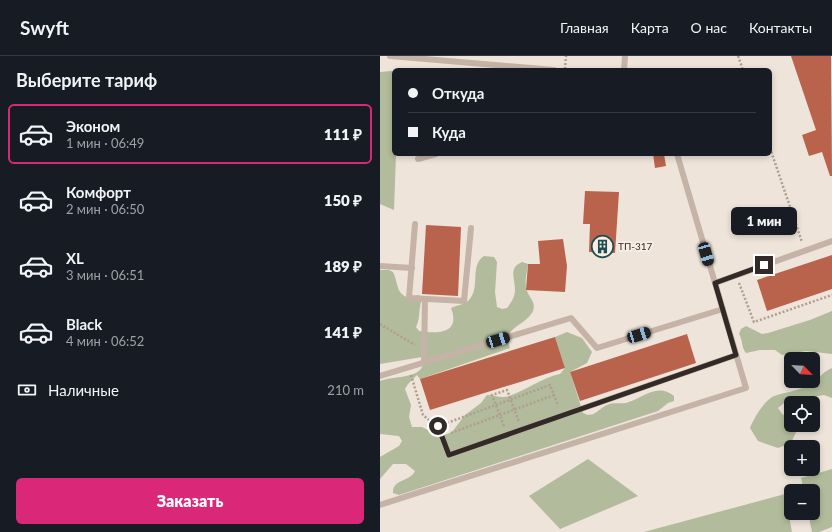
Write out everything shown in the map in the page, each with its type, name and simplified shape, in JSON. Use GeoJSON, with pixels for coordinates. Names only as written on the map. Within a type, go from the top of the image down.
{"type":"FeatureCollection","features":[{"type":"Feature","properties":{"kind":"lane"},"geometry":{"type":"LineString","coordinates":[[391,56],[511,68]]}},
{"type":"Feature","properties":{"kind":"lane"},"geometry":{"type":"LineString","coordinates":[[624,68],[625,56]]}},
{"type":"Feature","properties":{"kind":"lane"},"geometry":{"type":"LineString","coordinates":[[418,159],[429,156]]}},
{"type":"Feature","properties":{"kind":"lane"},"geometry":{"type":"LineString","coordinates":[[380,505],[746,388],[678,156]]}},
{"type":"Feature","properties":{"kind":"lane"},"geometry":{"type":"LineString","coordinates":[[415,224],[409,298],[464,301],[471,228]]}},
{"type":"Feature","properties":{"kind":"lane"},"geometry":{"type":"LineString","coordinates":[[715,283],[832,242]]}},
{"type":"Feature","properties":{"kind":"lane"},"geometry":{"type":"LineString","coordinates":[[380,266],[412,268]]}},
{"type":"Feature","properties":{"kind":"lane"},"geometry":{"type":"LineString","coordinates":[[424,362],[425,299]]}},
{"type":"Feature","properties":{"kind":"lane"},"geometry":{"type":"LineString","coordinates":[[380,376],[572,318],[597,348],[723,309]]}},
{"type":"Feature","properties":{"kind":"lane"},"geometry":{"type":"LineString","coordinates":[[438,426],[449,455],[736,355]]}},
{"type":"Feature","properties":{"kind":"path"},"geometry":{"type":"LineString","coordinates":[[565,68],[566,56]]}},
{"type":"Feature","properties":{"kind":"path"},"geometry":{"type":"LineString","coordinates":[[738,56],[742,68]]}},
{"type":"Feature","properties":{"kind":"path"},"geometry":{"type":"LineString","coordinates":[[772,154],[805,251]]}},
{"type":"Feature","properties":{"kind":"path"},"geometry":{"type":"LineString","coordinates":[[737,275],[754,322],[832,295]]}},
{"type":"Feature","properties":{"kind":"path"},"geometry":{"type":"LineString","coordinates":[[380,324],[424,350]]}},
{"type":"Feature","properties":{"kind":"path"},"geometry":{"type":"LineString","coordinates":[[424,362],[411,375],[423,415],[438,426],[550,385],[562,416]]}},
{"type":"Feature","properties":{"kind":"path"},"geometry":{"type":"LineString","coordinates":[[507,435],[492,395],[507,390],[522,430]]}},
{"type":"Feature","properties":{"kind":"path"},"geometry":{"type":"LineString","coordinates":[[442,437],[554,396]]}},
{"type":"Feature","properties":{"kind":"green space"},"geometry":{"type":"Polygon","coordinates":[[[392,71],[392,156],[396,156],[394,210],[380,204],[380,72],[392,71]]]}},
{"type":"Feature","properties":{"kind":"green space"},"geometry":{"type":"Polygon","coordinates":[[[484,256],[494,257],[497,262],[495,292],[497,307],[502,309],[507,308],[514,295],[515,290],[513,274],[515,267],[522,262],[528,264],[526,285],[527,291],[533,303],[533,311],[509,335],[508,341],[510,348],[420,379],[417,375],[405,389],[411,405],[409,417],[412,427],[422,427],[436,434],[447,434],[452,432],[465,415],[481,403],[487,395],[506,397],[522,391],[547,378],[560,374],[565,368],[555,337],[567,332],[582,338],[592,352],[587,363],[570,372],[583,413],[590,415],[596,413],[609,404],[626,403],[650,392],[662,390],[674,396],[674,401],[668,403],[658,411],[399,495],[393,493],[393,488],[395,485],[413,475],[415,471],[406,464],[393,464],[380,479],[380,457],[399,446],[402,441],[399,436],[380,434],[380,381],[415,373],[420,370],[423,364],[422,357],[380,364],[380,270],[389,270],[393,272],[401,294],[409,298],[418,295],[423,297],[420,304],[416,327],[419,331],[440,332],[446,330],[453,323],[451,308],[467,302],[472,295],[477,265],[484,256]]]}},
{"type":"Feature","properties":{"kind":"green space"},"geometry":{"type":"Polygon","coordinates":[[[832,311],[832,354],[806,351],[784,352],[784,355],[782,355],[775,350],[760,350],[746,353],[743,348],[739,334],[741,329],[746,326],[762,334],[810,320],[832,311]]]}},
{"type":"Feature","properties":{"kind":"green space"},"geometry":{"type":"Polygon","coordinates":[[[832,368],[832,398],[824,395],[784,396],[784,403],[778,408],[784,415],[784,432],[796,432],[792,440],[784,440],[784,446],[778,448],[758,441],[750,428],[764,404],[777,395],[802,388],[820,388],[820,377],[832,368]]]}},
{"type":"Feature","properties":{"kind":"green space"},"geometry":{"type":"Polygon","coordinates":[[[588,459],[638,496],[560,529],[529,496],[588,459]]]}},
{"type":"Feature","properties":{"kind":"green space"},"geometry":{"type":"Polygon","coordinates":[[[832,469],[832,527],[819,532],[812,532],[809,520],[820,520],[820,484],[802,484],[801,478],[808,476],[820,476],[820,472],[832,469]]]}},
{"type":"Feature","properties":{"kind":"green space"},"geometry":{"type":"Polygon","coordinates":[[[784,494],[784,520],[790,520],[792,532],[644,532],[784,494]]]}},
{"type":"Feature","properties":{"kind":"building"},"geometry":{"type":"Polygon","coordinates":[[[791,56],[831,56],[832,176],[830,176],[822,152],[809,156],[802,135],[816,130],[791,56]]]}},
{"type":"Feature","properties":{"kind":"building"},"geometry":{"type":"Polygon","coordinates":[[[653,156],[664,156],[666,166],[655,168],[653,156]]]}},
{"type":"Feature","properties":{"kind":"building"},"geometry":{"type":"Polygon","coordinates":[[[585,191],[619,192],[615,253],[589,252],[590,224],[583,224],[585,191]]]}},
{"type":"Feature","properties":{"kind":"building"},"geometry":{"type":"Polygon","coordinates":[[[426,225],[461,227],[458,296],[422,294],[426,225]]]}},
{"type":"Feature","properties":{"kind":"building"},"geometry":{"type":"Polygon","coordinates":[[[563,239],[567,266],[565,292],[526,290],[528,264],[540,264],[538,241],[563,239]]]}},
{"type":"Feature","properties":{"kind":"building"},"geometry":{"type":"Polygon","coordinates":[[[832,255],[832,289],[767,311],[757,280],[832,255]]]}},
{"type":"Feature","properties":{"kind":"building"},"geometry":{"type":"Polygon","coordinates":[[[687,334],[696,363],[580,401],[570,372],[687,334]]]}},
{"type":"Feature","properties":{"kind":"building"},"geometry":{"type":"Polygon","coordinates":[[[555,337],[565,368],[430,410],[420,379],[555,337]]]}},
{"type":"Feature","properties":{"kind":"place","name":"ТП-317"},"geometry":{"type":"Point","coordinates":[602,246]}},
{"type":"Feature","properties":{"kind":"route"},"geometry":{"type":"LineString","coordinates":[[438,426],[449,455],[736,355],[715,283],[764,265]]}}]}
